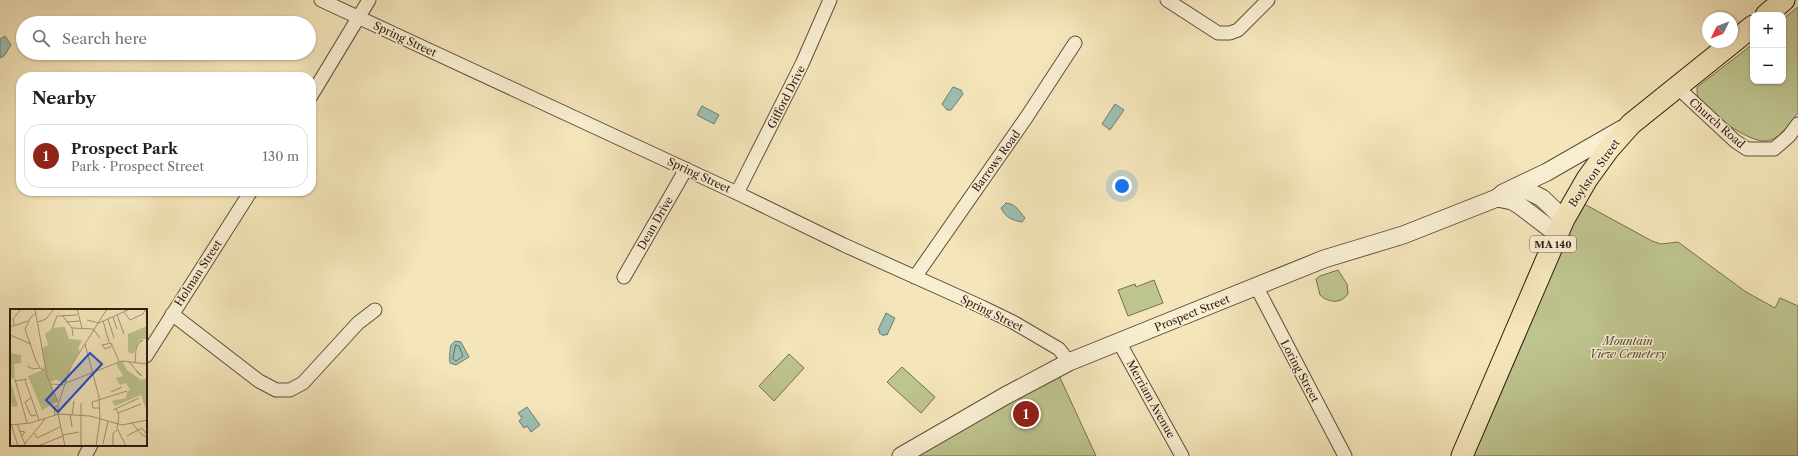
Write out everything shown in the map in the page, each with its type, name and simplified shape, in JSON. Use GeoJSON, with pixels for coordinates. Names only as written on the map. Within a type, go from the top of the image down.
{"type":"FeatureCollection","features":[{"type":"Feature","properties":{"kind":"main road"},"geometry":{"type":"LineString","coordinates":[[1770,12],[1784,0]]}},
{"type":"Feature","properties":{"kind":"main road","name":"Boylston Street"},"geometry":{"type":"LineString","coordinates":[[1462,456],[1561,226],[1594,170],[1631,124],[1750,28]]}},
{"type":"Feature","properties":{"kind":"street","name":"Spring Street"},"geometry":{"type":"LineString","coordinates":[[321,0],[686,169],[844,245],[1013,322],[1059,349],[1069,362]]}},
{"type":"Feature","properties":{"kind":"street"},"geometry":{"type":"LineString","coordinates":[[316,88],[360,18],[369,0]]}},
{"type":"Feature","properties":{"kind":"street","name":"Gifford Drive"},"geometry":{"type":"LineString","coordinates":[[737,193],[802,64],[830,0]]}},
{"type":"Feature","properties":{"kind":"street"},"geometry":{"type":"LineString","coordinates":[[1167,0],[1218,33],[1230,33],[1238,30],[1268,0]]}},
{"type":"Feature","properties":{"kind":"street","name":"Barrows Road"},"geometry":{"type":"LineString","coordinates":[[915,277],[1026,118],[1075,43]]}},
{"type":"Feature","properties":{"kind":"street","name":"Church Road"},"geometry":{"type":"LineString","coordinates":[[1677,87],[1735,141],[1747,149],[1774,149],[1789,136],[1798,124]]}},
{"type":"Feature","properties":{"kind":"street","name":"Prospect Street"},"geometry":{"type":"LineString","coordinates":[[901,456],[1005,396],[1069,362],[1324,259],[1403,235],[1497,198],[1503,193],[1547,172],[1631,124]]}},
{"type":"Feature","properties":{"kind":"street","name":"Dean Drive"},"geometry":{"type":"LineString","coordinates":[[624,277],[686,169]]}},
{"type":"Feature","properties":{"kind":"street"},"geometry":{"type":"LineString","coordinates":[[1518,186],[1542,198],[1561,226]]}},
{"type":"Feature","properties":{"kind":"street","name":"Holman Street"},"geometry":{"type":"LineString","coordinates":[[147,354],[248,196]]}},
{"type":"Feature","properties":{"kind":"street"},"geometry":{"type":"LineString","coordinates":[[1497,198],[1512,201],[1561,226]]}},
{"type":"Feature","properties":{"kind":"street","name":"Loring Street"},"geometry":{"type":"LineString","coordinates":[[1256,286],[1345,456]]}},
{"type":"Feature","properties":{"kind":"street"},"geometry":{"type":"LineString","coordinates":[[172,314],[259,381],[276,390],[290,390],[303,383],[358,323],[376,310]]}},
{"type":"Feature","properties":{"kind":"street","name":"Merriam Avenue"},"geometry":{"type":"LineString","coordinates":[[1119,342],[1182,456]]}},
{"type":"Feature","properties":{"kind":"street"},"geometry":{"type":"LineString","coordinates":[[85,456],[90,446]]}},
{"type":"Feature","properties":{"kind":"green space"},"geometry":{"type":"Polygon","coordinates":[[[1798,7],[1798,113],[1776,137],[1766,141],[1758,140],[1739,132],[1718,118],[1702,103],[1698,97],[1697,87],[1750,46],[1750,84],[1786,84],[1786,17],[1798,7]]]}},
{"type":"Feature","properties":{"kind":"green space","name":"Mountain View Cemetery"},"geometry":{"type":"Polygon","coordinates":[[[1575,199],[1652,241],[1661,244],[1678,242],[1746,292],[1775,308],[1780,298],[1798,306],[1798,456],[1462,456],[1575,199]]]}},
{"type":"Feature","properties":{"kind":"green space"},"geometry":{"type":"Polygon","coordinates":[[[1338,270],[1347,284],[1348,294],[1342,300],[1327,300],[1320,295],[1316,279],[1320,276],[1338,270]]]}},
{"type":"Feature","properties":{"kind":"green space"},"geometry":{"type":"Polygon","coordinates":[[[1154,280],[1163,303],[1128,316],[1118,290],[1135,284],[1136,287],[1154,280]]]}},
{"type":"Feature","properties":{"kind":"green space"},"geometry":{"type":"Polygon","coordinates":[[[789,354],[804,368],[774,401],[759,386],[789,354]]]}},
{"type":"Feature","properties":{"kind":"green space"},"geometry":{"type":"Polygon","coordinates":[[[902,367],[935,397],[921,413],[887,382],[902,367]]]}},
{"type":"Feature","properties":{"kind":"green space"},"geometry":{"type":"Polygon","coordinates":[[[1056,369],[1096,456],[901,456],[1056,369]]]}},
{"type":"Feature","properties":{"kind":"water"},"geometry":{"type":"Polygon","coordinates":[[[5,36],[11,45],[4,56],[0,58],[0,39],[5,36]]]}},
{"type":"Feature","properties":{"kind":"water"},"geometry":{"type":"Polygon","coordinates":[[[953,87],[961,90],[963,94],[951,110],[947,110],[942,104],[953,87]]]}},
{"type":"Feature","properties":{"kind":"water"},"geometry":{"type":"Polygon","coordinates":[[[1115,104],[1124,110],[1110,130],[1102,124],[1115,104]]]}},
{"type":"Feature","properties":{"kind":"water"},"geometry":{"type":"Polygon","coordinates":[[[702,106],[719,115],[714,124],[697,115],[702,106]]]}},
{"type":"Feature","properties":{"kind":"water"},"geometry":{"type":"Polygon","coordinates":[[[1006,203],[1015,206],[1019,210],[1025,218],[1022,222],[1012,219],[1005,214],[1001,208],[1006,203]]]}},
{"type":"Feature","properties":{"kind":"water"},"geometry":{"type":"Polygon","coordinates":[[[886,313],[895,318],[887,335],[885,334],[884,336],[879,333],[880,331],[878,330],[886,313]]]}},
{"type":"Feature","properties":{"kind":"water"},"geometry":{"type":"Polygon","coordinates":[[[455,341],[461,342],[469,357],[456,365],[450,363],[451,345],[455,341]]]}},
{"type":"Feature","properties":{"kind":"water"},"geometry":{"type":"Polygon","coordinates":[[[527,407],[540,425],[531,432],[527,426],[524,428],[519,421],[522,418],[518,413],[527,407]]]}},
{"type":"Feature","properties":{"kind":"place","name":"Prospect Park"},"geometry":{"type":"Point","coordinates":[1026,414]}}]}
